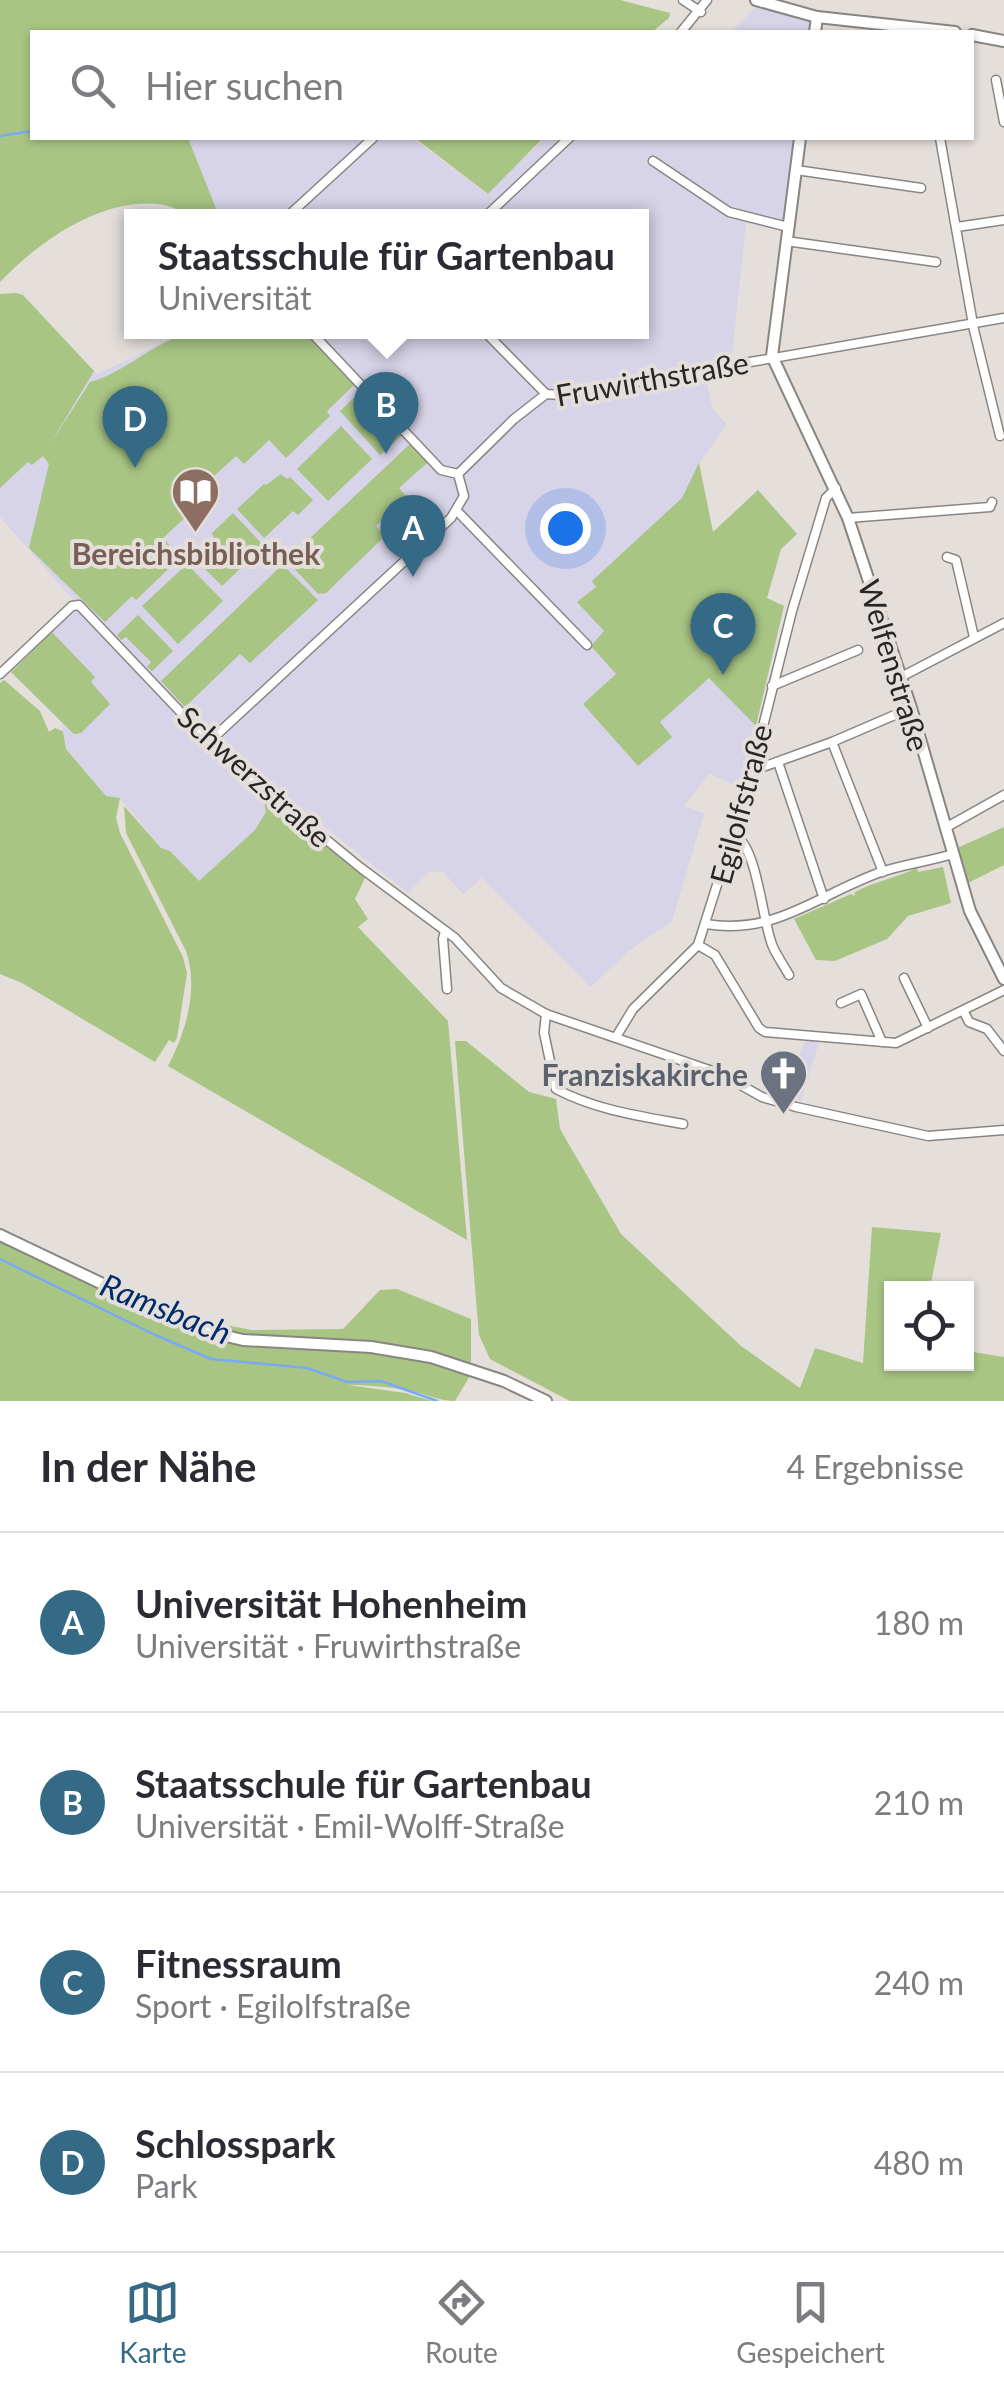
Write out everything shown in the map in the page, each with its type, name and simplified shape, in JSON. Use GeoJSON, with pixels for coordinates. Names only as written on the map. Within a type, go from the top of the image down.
{"type":"FeatureCollection","features":[{"type":"Feature","properties":{"kind":"street"},"geometry":{"type":"LineString","coordinates":[[682,0],[701,12]]}},
{"type":"Feature","properties":{"kind":"street"},"geometry":{"type":"LineString","coordinates":[[683,30],[707,0]]}},
{"type":"Feature","properties":{"kind":"street"},"geometry":{"type":"LineString","coordinates":[[756,0],[817,17],[920,30]]}},
{"type":"Feature","properties":{"kind":"street"},"geometry":{"type":"LineString","coordinates":[[815,30],[817,17]]}},
{"type":"Feature","properties":{"kind":"street"},"geometry":{"type":"LineString","coordinates":[[974,35],[1004,40]]}},
{"type":"Feature","properties":{"kind":"street"},"geometry":{"type":"LineString","coordinates":[[996,80],[1004,122]]}},
{"type":"Feature","properties":{"kind":"street"},"geometry":{"type":"LineString","coordinates":[[296,209],[372,140]]}},
{"type":"Feature","properties":{"kind":"street"},"geometry":{"type":"LineString","coordinates":[[493,209],[567,140]]}},
{"type":"Feature","properties":{"kind":"street"},"geometry":{"type":"LineString","coordinates":[[775,355],[800,140]]}},
{"type":"Feature","properties":{"kind":"street"},"geometry":{"type":"LineString","coordinates":[[940,140],[985,383],[1000,436]]}},
{"type":"Feature","properties":{"kind":"street"},"geometry":{"type":"LineString","coordinates":[[654,161],[730,212],[788,227]]}},
{"type":"Feature","properties":{"kind":"street"},"geometry":{"type":"LineString","coordinates":[[796,170],[921,188]]}},
{"type":"Feature","properties":{"kind":"street"},"geometry":{"type":"LineString","coordinates":[[957,226],[1004,220]]}},
{"type":"Feature","properties":{"kind":"street"},"geometry":{"type":"LineString","coordinates":[[786,242],[936,262]]}},
{"type":"Feature","properties":{"kind":"street","name":"Fruwirthstraße"},"geometry":{"type":"LineString","coordinates":[[458,474],[506,426],[546,394],[553,396],[1004,318]]}},
{"type":"Feature","properties":{"kind":"street"},"geometry":{"type":"LineString","coordinates":[[212,740],[457,511],[464,496],[458,474],[441,470],[319,339]]}},
{"type":"Feature","properties":{"kind":"street"},"geometry":{"type":"LineString","coordinates":[[492,339],[546,394]]}},
{"type":"Feature","properties":{"kind":"street","name":"Welfenstraße"},"geometry":{"type":"LineString","coordinates":[[775,355],[783,384],[848,518],[902,677],[970,911],[1002,971]]}},
{"type":"Feature","properties":{"kind":"street","name":"Egilolfstraße"},"geometry":{"type":"LineString","coordinates":[[616,1037],[633,1009],[698,945],[733,834],[826,498],[836,488]]}},
{"type":"Feature","properties":{"kind":"street"},"geometry":{"type":"LineString","coordinates":[[848,518],[990,507],[992,502]]}},
{"type":"Feature","properties":{"kind":"street"},"geometry":{"type":"LineString","coordinates":[[457,511],[587,645]]}},
{"type":"Feature","properties":{"kind":"street"},"geometry":{"type":"LineString","coordinates":[[947,557],[956,560],[974,638]]}},
{"type":"Feature","properties":{"kind":"street","name":"Schwerzstraße"},"geometry":{"type":"LineString","coordinates":[[0,674],[72,606],[78,605],[191,723],[318,833],[445,931],[501,988],[546,1014],[721,1074],[762,1096],[796,1107],[928,1136],[1004,1130]]}},
{"type":"Feature","properties":{"kind":"street"},"geometry":{"type":"LineString","coordinates":[[902,677],[1003,625]]}},
{"type":"Feature","properties":{"kind":"street"},"geometry":{"type":"LineString","coordinates":[[772,686],[858,650]]}},
{"type":"Feature","properties":{"kind":"street"},"geometry":{"type":"LineString","coordinates":[[749,772],[911,708]]}},
{"type":"Feature","properties":{"kind":"street"},"geometry":{"type":"LineString","coordinates":[[832,742],[882,872]]}},
{"type":"Feature","properties":{"kind":"street"},"geometry":{"type":"LineString","coordinates":[[778,762],[824,898]]}},
{"type":"Feature","properties":{"kind":"street"},"geometry":{"type":"LineString","coordinates":[[945,828],[1004,796]]}},
{"type":"Feature","properties":{"kind":"street"},"geometry":{"type":"LineString","coordinates":[[733,834],[744,843],[771,944],[790,975]]}},
{"type":"Feature","properties":{"kind":"street"},"geometry":{"type":"LineString","coordinates":[[706,924],[768,922],[882,872],[953,854]]}},
{"type":"Feature","properties":{"kind":"street"},"geometry":{"type":"LineString","coordinates":[[445,931],[442,939],[447,989]]}},
{"type":"Feature","properties":{"kind":"street"},"geometry":{"type":"LineString","coordinates":[[698,945],[715,955],[765,1032],[896,1043],[1004,990]]}},
{"type":"Feature","properties":{"kind":"street"},"geometry":{"type":"LineString","coordinates":[[904,978],[928,1028]]}},
{"type":"Feature","properties":{"kind":"street"},"geometry":{"type":"LineString","coordinates":[[841,1003],[860,994],[882,1042]]}},
{"type":"Feature","properties":{"kind":"street"},"geometry":{"type":"LineString","coordinates":[[964,1012],[969,1022],[987,1028],[1004,1050]]}},
{"type":"Feature","properties":{"kind":"street"},"geometry":{"type":"LineString","coordinates":[[546,1014],[544,1033],[556,1089],[582,1102],[683,1124]]}},
{"type":"Feature","properties":{"kind":"street"},"geometry":{"type":"LineString","coordinates":[[0,1235],[197,1329],[243,1340],[361,1346],[416,1354],[475,1370],[546,1401]]}},
{"type":"Feature","properties":{"kind":"shaded area"},"geometry":{"type":"Polygon","coordinates":[[[759,4],[815,23],[814,30],[733,30],[759,4]]]}},
{"type":"Feature","properties":{"kind":"shaded area"},"geometry":{"type":"Polygon","coordinates":[[[189,140],[416,140],[487,194],[543,140],[798,140],[784,231],[746,223],[731,365],[705,374],[712,408],[727,425],[699,463],[713,532],[758,490],[797,534],[781,549],[767,598],[784,606],[741,788],[709,774],[684,806],[704,813],[672,921],[629,951],[591,987],[482,878],[463,894],[443,872],[429,872],[408,893],[286,796],[274,820],[204,888],[170,851],[161,848],[120,798],[106,796],[66,748],[62,723],[11,672],[78,605],[0,517],[0,488],[28,462],[42,455],[94,371],[98,374],[170,339],[649,339],[649,209],[215,209],[189,140]]]}},
{"type":"Feature","properties":{"kind":"shaded area"},"geometry":{"type":"Polygon","coordinates":[[[807,1038],[820,1039],[801,1101],[782,1093],[807,1038]]]}},
{"type":"Feature","properties":{"kind":"green space"},"geometry":{"type":"Polygon","coordinates":[[[0,0],[620,0],[670,13],[654,30],[30,30],[30,140],[189,140],[216,209],[136,204],[93,215],[51,238],[0,282],[0,0]]]}},
{"type":"Feature","properties":{"kind":"green space"},"geometry":{"type":"Polygon","coordinates":[[[418,140],[541,140],[488,194],[418,140]]]}},
{"type":"Feature","properties":{"kind":"green space"},"geometry":{"type":"Polygon","coordinates":[[[0,294],[23,295],[94,371],[49,446],[90,382],[173,339],[313,339],[355,384],[327,411],[330,416],[286,458],[269,440],[244,464],[236,456],[214,476],[211,473],[182,506],[189,514],[163,538],[181,557],[136,600],[132,596],[105,622],[29,548],[49,464],[43,456],[32,465],[28,462],[0,488],[0,294]]]}},
{"type":"Feature","properties":{"kind":"green space"},"geometry":{"type":"Polygon","coordinates":[[[361,391],[386,423],[390,421],[402,435],[380,455],[340,411],[361,391]]]}},
{"type":"Feature","properties":{"kind":"green space"},"geometry":{"type":"Polygon","coordinates":[[[341,426],[372,459],[328,501],[297,469],[341,426]]]}},
{"type":"Feature","properties":{"kind":"green space"},"geometry":{"type":"Polygon","coordinates":[[[410,444],[428,462],[399,488],[407,497],[376,526],[385,536],[326,593],[318,594],[290,564],[290,557],[410,444]]]}},
{"type":"Feature","properties":{"kind":"green space"},"geometry":{"type":"Polygon","coordinates":[[[699,463],[713,532],[758,490],[797,534],[781,549],[767,598],[784,606],[756,726],[709,678],[660,722],[672,737],[638,766],[583,704],[616,674],[591,646],[604,631],[577,602],[596,587],[592,581],[682,498],[699,463]]]}},
{"type":"Feature","properties":{"kind":"green space"},"geometry":{"type":"Polygon","coordinates":[[[281,474],[290,477],[313,500],[298,515],[293,511],[264,538],[237,509],[281,474]]]}},
{"type":"Feature","properties":{"kind":"green space"},"geometry":{"type":"Polygon","coordinates":[[[233,513],[264,546],[222,586],[198,562],[202,558],[198,553],[233,513]]]}},
{"type":"Feature","properties":{"kind":"green space"},"geometry":{"type":"Polygon","coordinates":[[[187,564],[223,601],[178,644],[142,606],[187,564]]]}},
{"type":"Feature","properties":{"kind":"green space"},"geometry":{"type":"Polygon","coordinates":[[[280,567],[286,568],[318,600],[250,663],[240,654],[185,707],[161,681],[280,567]]]}},
{"type":"Feature","properties":{"kind":"green space"},"geometry":{"type":"Polygon","coordinates":[[[138,615],[173,651],[152,671],[147,667],[151,662],[126,637],[121,640],[117,635],[138,615]]]}},
{"type":"Feature","properties":{"kind":"green space"},"geometry":{"type":"Polygon","coordinates":[[[52,632],[95,677],[91,682],[110,704],[81,733],[74,734],[11,672],[52,632]]]}},
{"type":"Feature","properties":{"kind":"green space"},"geometry":{"type":"Polygon","coordinates":[[[4,680],[40,711],[49,732],[55,728],[63,731],[66,749],[106,796],[120,798],[116,818],[120,833],[183,957],[187,973],[177,1038],[174,1043],[169,1040],[155,1062],[22,983],[0,974],[0,683],[4,680]]]}},
{"type":"Feature","properties":{"kind":"green space"},"geometry":{"type":"Polygon","coordinates":[[[262,791],[366,876],[355,899],[368,919],[358,927],[448,1021],[467,1240],[168,1066],[189,1010],[190,965],[126,833],[124,806],[161,848],[170,851],[199,881],[255,830],[266,812],[262,791]]]}},
{"type":"Feature","properties":{"kind":"green space"},"geometry":{"type":"Polygon","coordinates":[[[1004,827],[1004,865],[968,883],[957,848],[1004,827]]]}},
{"type":"Feature","properties":{"kind":"green space"},"geometry":{"type":"Polygon","coordinates":[[[943,867],[951,903],[908,916],[887,939],[835,961],[816,960],[794,919],[917,868],[918,872],[943,867]]]}},
{"type":"Feature","properties":{"kind":"green space"},"geometry":{"type":"Polygon","coordinates":[[[455,1041],[466,1041],[529,1092],[556,1099],[560,1129],[621,1234],[741,1346],[800,1388],[815,1348],[863,1363],[872,1227],[941,1233],[931,1281],[884,1281],[884,1371],[974,1371],[974,1352],[1004,1357],[1004,1401],[570,1401],[490,1359],[479,1335],[455,1041]]]}},
{"type":"Feature","properties":{"kind":"green space"},"geometry":{"type":"Polygon","coordinates":[[[0,1238],[142,1309],[252,1330],[343,1329],[380,1290],[397,1289],[471,1319],[471,1374],[455,1401],[398,1389],[348,1385],[432,1401],[0,1401],[0,1238]]]}},
{"type":"Feature","properties":{"kind":"waterway"},"geometry":{"type":"LineString","coordinates":[[0,136],[30,131]]}},
{"type":"Feature","properties":{"kind":"waterway","name":"Ramsbach"},"geometry":{"type":"LineString","coordinates":[[0,1259],[211,1359],[307,1368],[347,1382],[381,1381],[437,1401]]}},
{"type":"Feature","properties":{"kind":"place","name":"Staatsschule für Gartenbau"},"geometry":{"type":"Point","coordinates":[386,454]}},
{"type":"Feature","properties":{"kind":"place","name":"Schlosspark"},"geometry":{"type":"Point","coordinates":[135,468]}},
{"type":"Feature","properties":{"kind":"place","name":"Bereichsbibliothek"},"geometry":{"type":"Point","coordinates":[196,534]}},
{"type":"Feature","properties":{"kind":"place","name":"Universität Hohenheim"},"geometry":{"type":"Point","coordinates":[413,577]}},
{"type":"Feature","properties":{"kind":"place","name":"Fitnessraum"},"geometry":{"type":"Point","coordinates":[723,675]}},
{"type":"Feature","properties":{"kind":"place","name":"Franziskakirche"},"geometry":{"type":"Point","coordinates":[783,1116]}}]}
